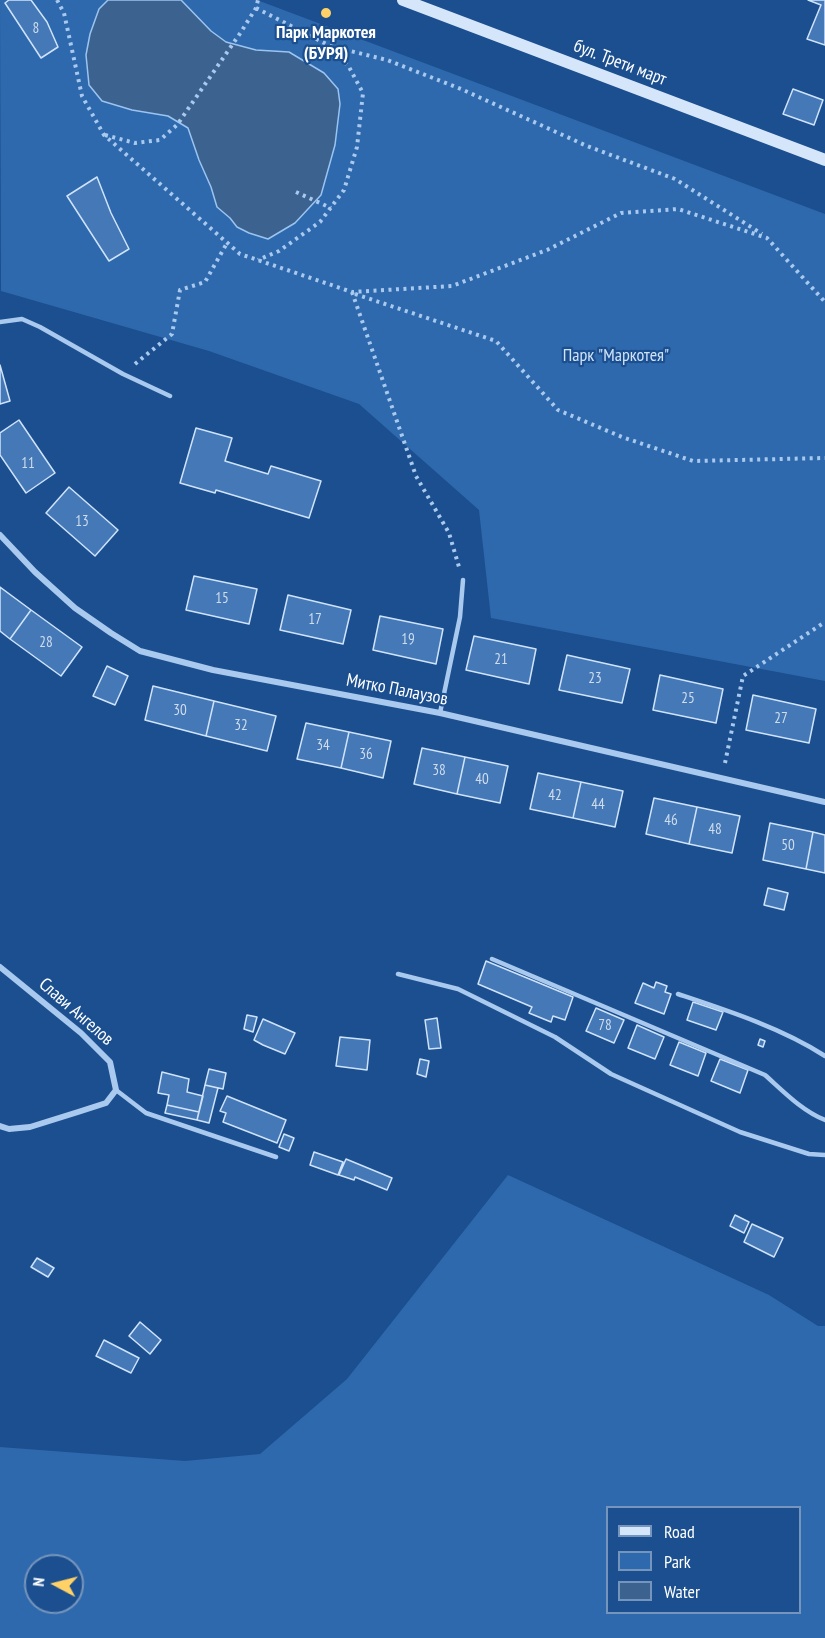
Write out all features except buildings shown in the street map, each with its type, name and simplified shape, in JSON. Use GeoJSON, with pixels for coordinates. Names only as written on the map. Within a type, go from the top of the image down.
{"type":"FeatureCollection","features":[{"type":"Feature","properties":{"kind":"street","name":"бул. Трети март"},"geometry":{"type":"LineString","coordinates":[[403,0],[825,160]]}},
{"type":"Feature","properties":{"kind":"street","name":"Митко Палаузов"},"geometry":{"type":"LineString","coordinates":[[0,535],[35,572],[75,608],[140,651],[213,669],[440,713],[825,802]]}},
{"type":"Feature","properties":{"kind":"street","name":"Слави Ангелов"},"geometry":{"type":"LineString","coordinates":[[0,967],[81,1033],[110,1062],[116,1090]]}},
{"type":"Feature","properties":{"kind":"street"},"geometry":{"type":"LineString","coordinates":[[0,1126],[9,1129],[30,1126],[106,1104],[116,1090]]}},
{"type":"Feature","properties":{"kind":"lane"},"geometry":{"type":"LineString","coordinates":[[0,322],[22,319],[123,374],[170,396]]}},
{"type":"Feature","properties":{"kind":"lane"},"geometry":{"type":"LineString","coordinates":[[440,713],[460,617],[463,580]]}},
{"type":"Feature","properties":{"kind":"lane"},"geometry":{"type":"LineString","coordinates":[[492,959],[765,1075],[790,1097],[817,1117],[825,1120]]}},
{"type":"Feature","properties":{"kind":"lane"},"geometry":{"type":"LineString","coordinates":[[398,974],[458,989],[555,1037],[611,1074],[741,1132],[808,1154],[825,1155]]}},
{"type":"Feature","properties":{"kind":"lane"},"geometry":{"type":"LineString","coordinates":[[678,994],[747,1017],[825,1056]]}},
{"type":"Feature","properties":{"kind":"lane"},"geometry":{"type":"LineString","coordinates":[[116,1090],[146,1113],[276,1157]]}},
{"type":"Feature","properties":{"kind":"path"},"geometry":{"type":"LineString","coordinates":[[57,0],[64,13],[82,96],[104,135],[240,254],[496,341],[558,410],[622,437],[693,461],[825,458]]}},
{"type":"Feature","properties":{"kind":"path"},"geometry":{"type":"LineString","coordinates":[[104,135],[135,143],[160,140],[177,126],[241,32],[256,8],[258,0]]}},
{"type":"Feature","properties":{"kind":"path"},"geometry":{"type":"LineString","coordinates":[[256,8],[330,46],[387,60],[461,89],[587,146],[675,179],[767,238],[825,302]]}},
{"type":"Feature","properties":{"kind":"path"},"geometry":{"type":"LineString","coordinates":[[257,260],[279,251],[320,222],[344,190],[357,147],[363,93],[349,67],[330,46]]}},
{"type":"Feature","properties":{"kind":"path"},"geometry":{"type":"LineString","coordinates":[[296,192],[331,208]]}},
{"type":"Feature","properties":{"kind":"path"},"geometry":{"type":"LineString","coordinates":[[351,292],[452,286],[547,250],[621,213],[678,210],[767,238]]}},
{"type":"Feature","properties":{"kind":"path"},"geometry":{"type":"LineString","coordinates":[[123,374],[172,334],[180,290],[205,282],[228,243]]}},
{"type":"Feature","properties":{"kind":"path"},"geometry":{"type":"LineString","coordinates":[[351,292],[416,476],[449,533],[463,580]]}},
{"type":"Feature","properties":{"kind":"path"},"geometry":{"type":"LineString","coordinates":[[722,778],[743,676],[825,622]]}},
{"type":"Feature","properties":{"kind":"green space","name":"Парк \"Маркотея\""},"geometry":{"type":"Polygon","coordinates":[[[0,0],[257,0],[825,214],[825,681],[491,618],[479,510],[359,404],[209,351],[1,291],[0,0]]]}},
{"type":"Feature","properties":{"kind":"green space"},"geometry":{"type":"Polygon","coordinates":[[[508,1175],[769,1295],[818,1326],[825,1326],[825,1638],[0,1638],[0,1447],[185,1461],[260,1454],[347,1379],[508,1175]]]}},
{"type":"Feature","properties":{"kind":"water"},"geometry":{"type":"Polygon","coordinates":[[[108,0],[181,0],[211,31],[226,42],[256,50],[289,52],[324,73],[338,89],[340,104],[335,145],[321,195],[295,223],[268,239],[237,227],[217,207],[188,128],[168,116],[132,110],[102,101],[89,85],[86,55],[90,34],[99,9],[108,0]]]}},
{"type":"Feature","properties":{"kind":"place","name":"Парк Маркотея (БУРЯ)"},"geometry":{"type":"Point","coordinates":[326,13]}}]}
